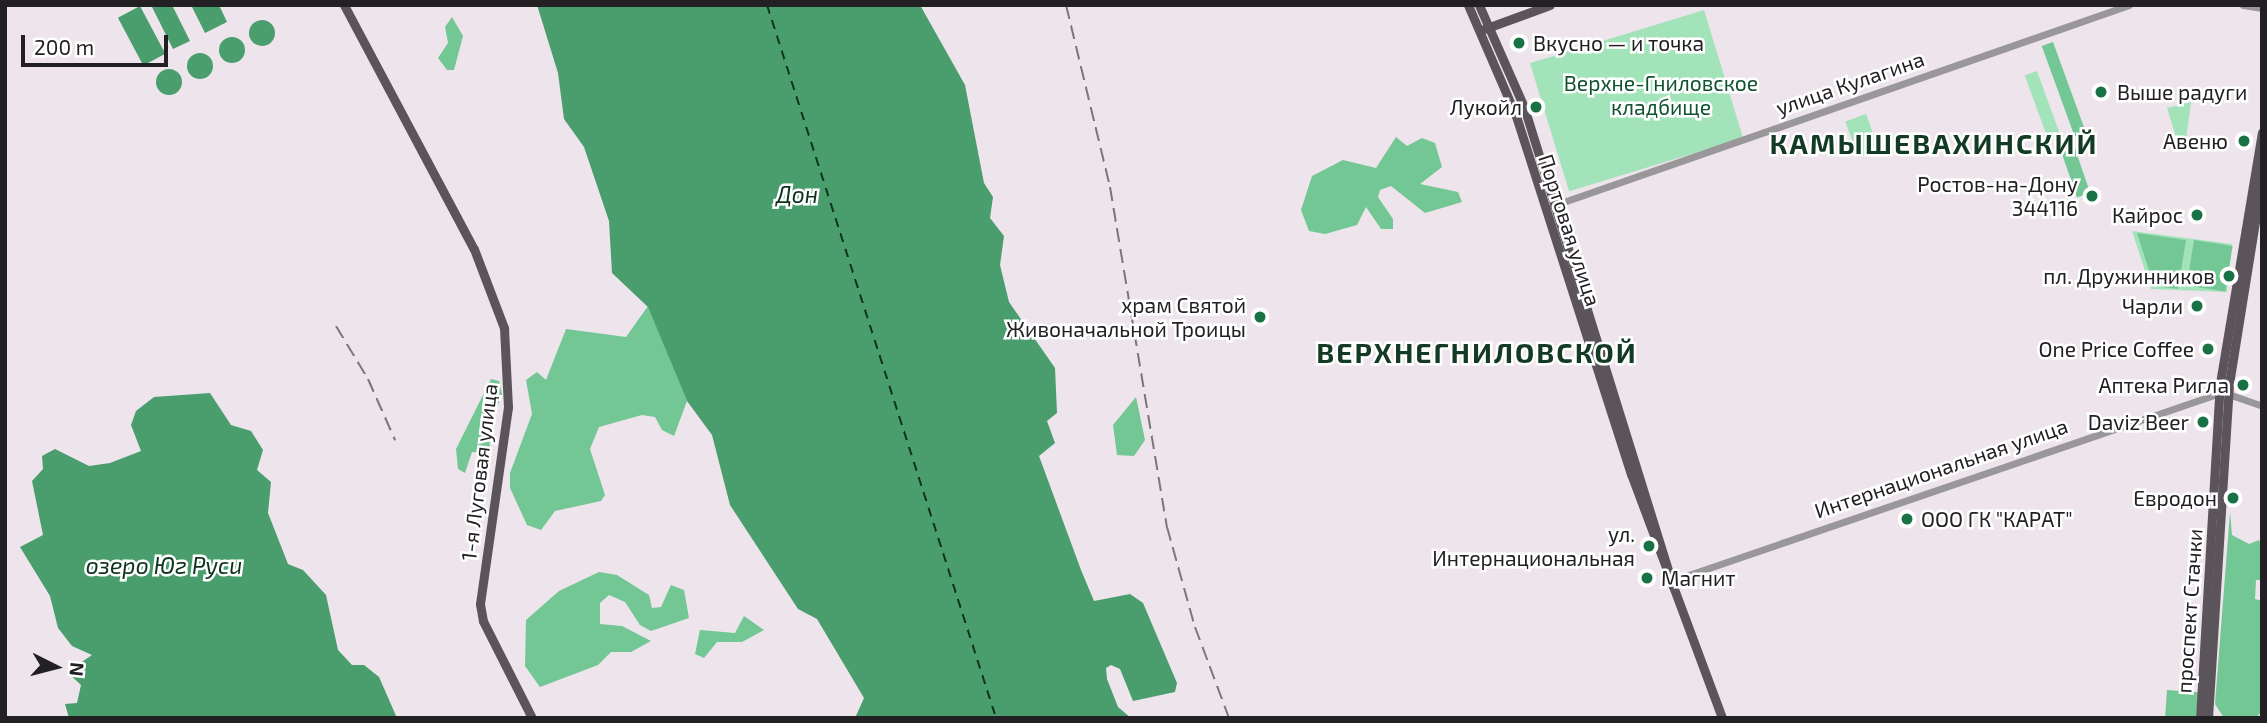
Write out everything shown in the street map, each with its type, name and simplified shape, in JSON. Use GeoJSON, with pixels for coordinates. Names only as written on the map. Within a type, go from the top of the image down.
{"type":"FeatureCollection","features":[{"type":"Feature","properties":{"kind":"main road","name":"1-я Луговая улица"},"geometry":{"type":"LineString","coordinates":[[345,5],[474,250],[504,328],[508,407],[480,604],[483,621],[532,718]]}},
{"type":"Feature","properties":{"kind":"main road","name":"Портовая улица"},"geometry":{"type":"LineString","coordinates":[[1468,5],[1484,29],[1530,124],[1674,583]]}},
{"type":"Feature","properties":{"kind":"main road","name":"Портовая улица"},"geometry":{"type":"LineString","coordinates":[[1479,5],[1484,29],[1545,209],[1722,718]]}},
{"type":"Feature","properties":{"kind":"main road"},"geometry":{"type":"LineString","coordinates":[[1484,29],[1550,5]]}},
{"type":"Feature","properties":{"kind":"main road"},"geometry":{"type":"LineString","coordinates":[[1520,129],[1522,123],[1530,124]]}},
{"type":"Feature","properties":{"kind":"main road","name":"проспект Стачки"},"geometry":{"type":"LineString","coordinates":[[2200,718],[2224,394],[2262,133]]}},
{"type":"Feature","properties":{"kind":"main road","name":"проспект Стачки"},"geometry":{"type":"LineString","coordinates":[[2208,718],[2224,394],[2262,178]]}},
{"type":"Feature","properties":{"kind":"street","name":"улица Кулагина"},"geometry":{"type":"LineString","coordinates":[[1545,209],[2129,5]]}},
{"type":"Feature","properties":{"kind":"street"},"geometry":{"type":"LineString","coordinates":[[2243,5],[2262,8]]}},
{"type":"Feature","properties":{"kind":"street"},"geometry":{"type":"LineString","coordinates":[[2224,394],[2262,406]]}},
{"type":"Feature","properties":{"kind":"street","name":"Интернациональная улица"},"geometry":{"type":"LineString","coordinates":[[1674,583],[2224,394]]}},
{"type":"Feature","properties":{"kind":"green space","name":"Верхне-Гниловское кладбище"},"geometry":{"type":"Polygon","coordinates":[[[1704,10],[1743,138],[1569,191],[1530,63],[1704,10]]]}},
{"type":"Feature","properties":{"kind":"green space"},"geometry":{"type":"Polygon","coordinates":[[[2037,71],[2060,135],[2048,139],[2025,75],[2037,71]]]}},
{"type":"Feature","properties":{"kind":"green space"},"geometry":{"type":"Polygon","coordinates":[[[2191,102],[2185,148],[2179,147],[2167,108],[2191,102]]]}},
{"type":"Feature","properties":{"kind":"green space"},"geometry":{"type":"Polygon","coordinates":[[[1866,114],[1879,150],[1858,157],[1845,122],[1866,114]]]}},
{"type":"Feature","properties":{"kind":"green space"},"geometry":{"type":"Polygon","coordinates":[[[2132,231],[2232,244],[2227,292],[2151,289],[2132,231]]]}},
{"type":"Feature","properties":{"kind":"shaded area"},"geometry":{"type":"Polygon","coordinates":[[[452,17],[463,36],[454,70],[447,70],[438,58],[448,43],[445,27],[452,17]]]}},
{"type":"Feature","properties":{"kind":"shaded area"},"geometry":{"type":"Polygon","coordinates":[[[2053,42],[2086,132],[2075,136],[2042,46],[2053,42]]]}},
{"type":"Feature","properties":{"kind":"shaded area"},"geometry":{"type":"Polygon","coordinates":[[[1396,137],[1407,146],[1422,138],[1435,143],[1442,167],[1420,184],[1458,192],[1462,202],[1425,213],[1391,186],[1380,190],[1378,197],[1393,219],[1393,229],[1381,229],[1366,207],[1357,225],[1325,234],[1309,231],[1301,210],[1312,176],[1343,160],[1376,168],[1396,137]]]}},
{"type":"Feature","properties":{"kind":"shaded area"},"geometry":{"type":"Polygon","coordinates":[[[2072,140],[2090,193],[2077,198],[2059,145],[2072,140]]]}},
{"type":"Feature","properties":{"kind":"shaded area"},"geometry":{"type":"Polygon","coordinates":[[[2137,233],[2186,240],[2178,289],[2154,286],[2137,233]]]}},
{"type":"Feature","properties":{"kind":"shaded area"},"geometry":{"type":"Polygon","coordinates":[[[2194,240],[2233,246],[2225,292],[2187,285],[2194,240]]]}},
{"type":"Feature","properties":{"kind":"shaded area"},"geometry":{"type":"Polygon","coordinates":[[[648,306],[687,401],[674,436],[662,430],[655,417],[642,415],[599,427],[590,449],[605,495],[601,501],[555,511],[541,530],[527,525],[510,488],[510,473],[532,414],[526,380],[537,372],[546,380],[566,329],[626,337],[648,306]]]}},
{"type":"Feature","properties":{"kind":"shaded area"},"geometry":{"type":"Polygon","coordinates":[[[491,379],[499,381],[502,394],[489,429],[490,453],[472,452],[465,473],[458,469],[456,449],[491,379]]]}},
{"type":"Feature","properties":{"kind":"shaded area"},"geometry":{"type":"Polygon","coordinates":[[[1136,397],[1145,440],[1134,456],[1117,455],[1113,425],[1136,397]]]}},
{"type":"Feature","properties":{"kind":"shaded area"},"geometry":{"type":"Polygon","coordinates":[[[2230,512],[2232,535],[2249,544],[2259,540],[2262,547],[2262,580],[2256,580],[2255,599],[2262,601],[2262,711],[2256,718],[2224,718],[2215,704],[2230,512]]]}},
{"type":"Feature","properties":{"kind":"shaded area"},"geometry":{"type":"Polygon","coordinates":[[[599,572],[617,575],[649,595],[652,608],[661,607],[671,585],[684,590],[689,618],[651,631],[640,625],[625,602],[609,595],[600,603],[600,624],[622,626],[651,641],[631,652],[611,652],[598,665],[540,687],[525,666],[526,620],[559,591],[599,572]]]}},
{"type":"Feature","properties":{"kind":"shaded area"},"geometry":{"type":"Polygon","coordinates":[[[744,616],[764,630],[742,642],[717,642],[704,658],[695,654],[700,630],[735,633],[744,616]]]}},
{"type":"Feature","properties":{"kind":"shaded area"},"geometry":{"type":"Polygon","coordinates":[[[2167,690],[2198,692],[2196,718],[2165,718],[2167,690]]]}},
{"type":"Feature","properties":{"kind":"water"},"geometry":{"type":"Polygon","coordinates":[[[151,5],[172,5],[190,41],[173,49],[151,5]]]}},
{"type":"Feature","properties":{"kind":"water"},"geometry":{"type":"Polygon","coordinates":[[[191,5],[219,5],[227,22],[205,33],[191,5]]]}},
{"type":"Feature","properties":{"kind":"water","name":"Дон"},"geometry":{"type":"Polygon","coordinates":[[[537,5],[920,5],[965,85],[984,183],[993,197],[990,218],[1004,236],[1000,265],[1009,302],[1055,368],[1057,413],[1047,421],[1055,443],[1039,456],[1081,570],[1094,601],[1130,594],[1143,603],[1177,683],[1175,692],[1133,701],[1120,669],[1111,665],[1106,668],[1107,679],[1118,707],[1131,718],[855,718],[864,698],[817,619],[798,609],[730,505],[712,435],[687,401],[648,307],[612,273],[609,221],[584,147],[564,119],[558,73],[537,5]]]}},
{"type":"Feature","properties":{"kind":"water"},"geometry":{"type":"Polygon","coordinates":[[[140,6],[165,54],[143,65],[118,18],[140,6]]]}},
{"type":"Feature","properties":{"kind":"water"},"geometry":{"type":"Polygon","coordinates":[[[262,20],[271,24],[275,33],[271,42],[262,46],[253,42],[249,33],[253,24],[262,20]]]}},
{"type":"Feature","properties":{"kind":"water"},"geometry":{"type":"Polygon","coordinates":[[[232,37],[241,41],[245,50],[241,59],[232,63],[223,59],[219,50],[223,41],[232,37]]]}},
{"type":"Feature","properties":{"kind":"water"},"geometry":{"type":"Polygon","coordinates":[[[200,53],[209,57],[213,66],[209,75],[200,79],[191,75],[187,66],[191,57],[200,53]]]}},
{"type":"Feature","properties":{"kind":"water"},"geometry":{"type":"Polygon","coordinates":[[[169,69],[178,73],[182,82],[178,91],[169,95],[160,91],[156,82],[160,73],[169,69]]]}},
{"type":"Feature","properties":{"kind":"water","name":"озеро Юг Руси"},"geometry":{"type":"Polygon","coordinates":[[[210,393],[231,425],[251,431],[263,450],[257,470],[271,482],[268,513],[288,564],[303,570],[326,595],[338,650],[352,665],[364,665],[379,677],[397,718],[69,718],[65,704],[77,703],[81,685],[67,672],[92,655],[72,646],[58,628],[50,596],[20,547],[43,535],[32,481],[43,469],[42,456],[55,449],[89,466],[110,463],[141,451],[131,425],[136,411],[154,397],[210,393]]]}},
{"type":"Feature","properties":{"kind":"ferry route"},"geometry":{"type":"LineString","coordinates":[[767,5],[996,718]]}},
{"type":"Feature","properties":{"kind":"railway"},"geometry":{"type":"LineString","coordinates":[[1066,5],[1110,187],[1167,527],[1195,627],[1229,718]]}},
{"type":"Feature","properties":{"kind":"railway"},"geometry":{"type":"LineString","coordinates":[[336,326],[368,379],[395,440]]}},
{"type":"Feature","properties":{"kind":"place","name":"Вкусно — и точка"},"geometry":{"type":"Point","coordinates":[1519,43]}},
{"type":"Feature","properties":{"kind":"place","name":"Выше радуги"},"geometry":{"type":"Point","coordinates":[2101,92]}},
{"type":"Feature","properties":{"kind":"place","name":"Лукойл"},"geometry":{"type":"Point","coordinates":[1536,107]}},
{"type":"Feature","properties":{"kind":"place","name":"Авеню"},"geometry":{"type":"Point","coordinates":[2244,141]}},
{"type":"Feature","properties":{"kind":"place","name":"Ростов-на-Дону 344116"},"geometry":{"type":"Point","coordinates":[2092,196]}},
{"type":"Feature","properties":{"kind":"place","name":"Кайрос"},"geometry":{"type":"Point","coordinates":[2197,215]}},
{"type":"Feature","properties":{"kind":"place","name":"пл. Дружинников"},"geometry":{"type":"Point","coordinates":[2229,276]}},
{"type":"Feature","properties":{"kind":"place","name":"Чарли"},"geometry":{"type":"Point","coordinates":[2197,306]}},
{"type":"Feature","properties":{"kind":"place","name":"храм Святой Живоначальной Троицы"},"geometry":{"type":"Point","coordinates":[1260,317]}},
{"type":"Feature","properties":{"kind":"place","name":"One Price Coffee"},"geometry":{"type":"Point","coordinates":[2208,349]}},
{"type":"Feature","properties":{"kind":"place","name":"Аптека Ригла"},"geometry":{"type":"Point","coordinates":[2243,385]}},
{"type":"Feature","properties":{"kind":"place","name":"Daviz Beer"},"geometry":{"type":"Point","coordinates":[2203,422]}},
{"type":"Feature","properties":{"kind":"place","name":"Евродон"},"geometry":{"type":"Point","coordinates":[2233,498]}},
{"type":"Feature","properties":{"kind":"place","name":"ООО ГК \"КАРАТ\""},"geometry":{"type":"Point","coordinates":[1907,519]}},
{"type":"Feature","properties":{"kind":"place","name":"ул. Интернациональная"},"geometry":{"type":"Point","coordinates":[1649,546]}},
{"type":"Feature","properties":{"kind":"place","name":"Магнит"},"geometry":{"type":"Point","coordinates":[1647,578]}},
{"type":"Feature","properties":{"kind":"district","name":"КАМЫШЕВАХИНСКИЙ"},"geometry":{"type":"Point","coordinates":[1934,143]}},
{"type":"Feature","properties":{"kind":"district","name":"ВЕРХНЕГНИЛОВСКОЙ"},"geometry":{"type":"Point","coordinates":[1477,352]}}]}
